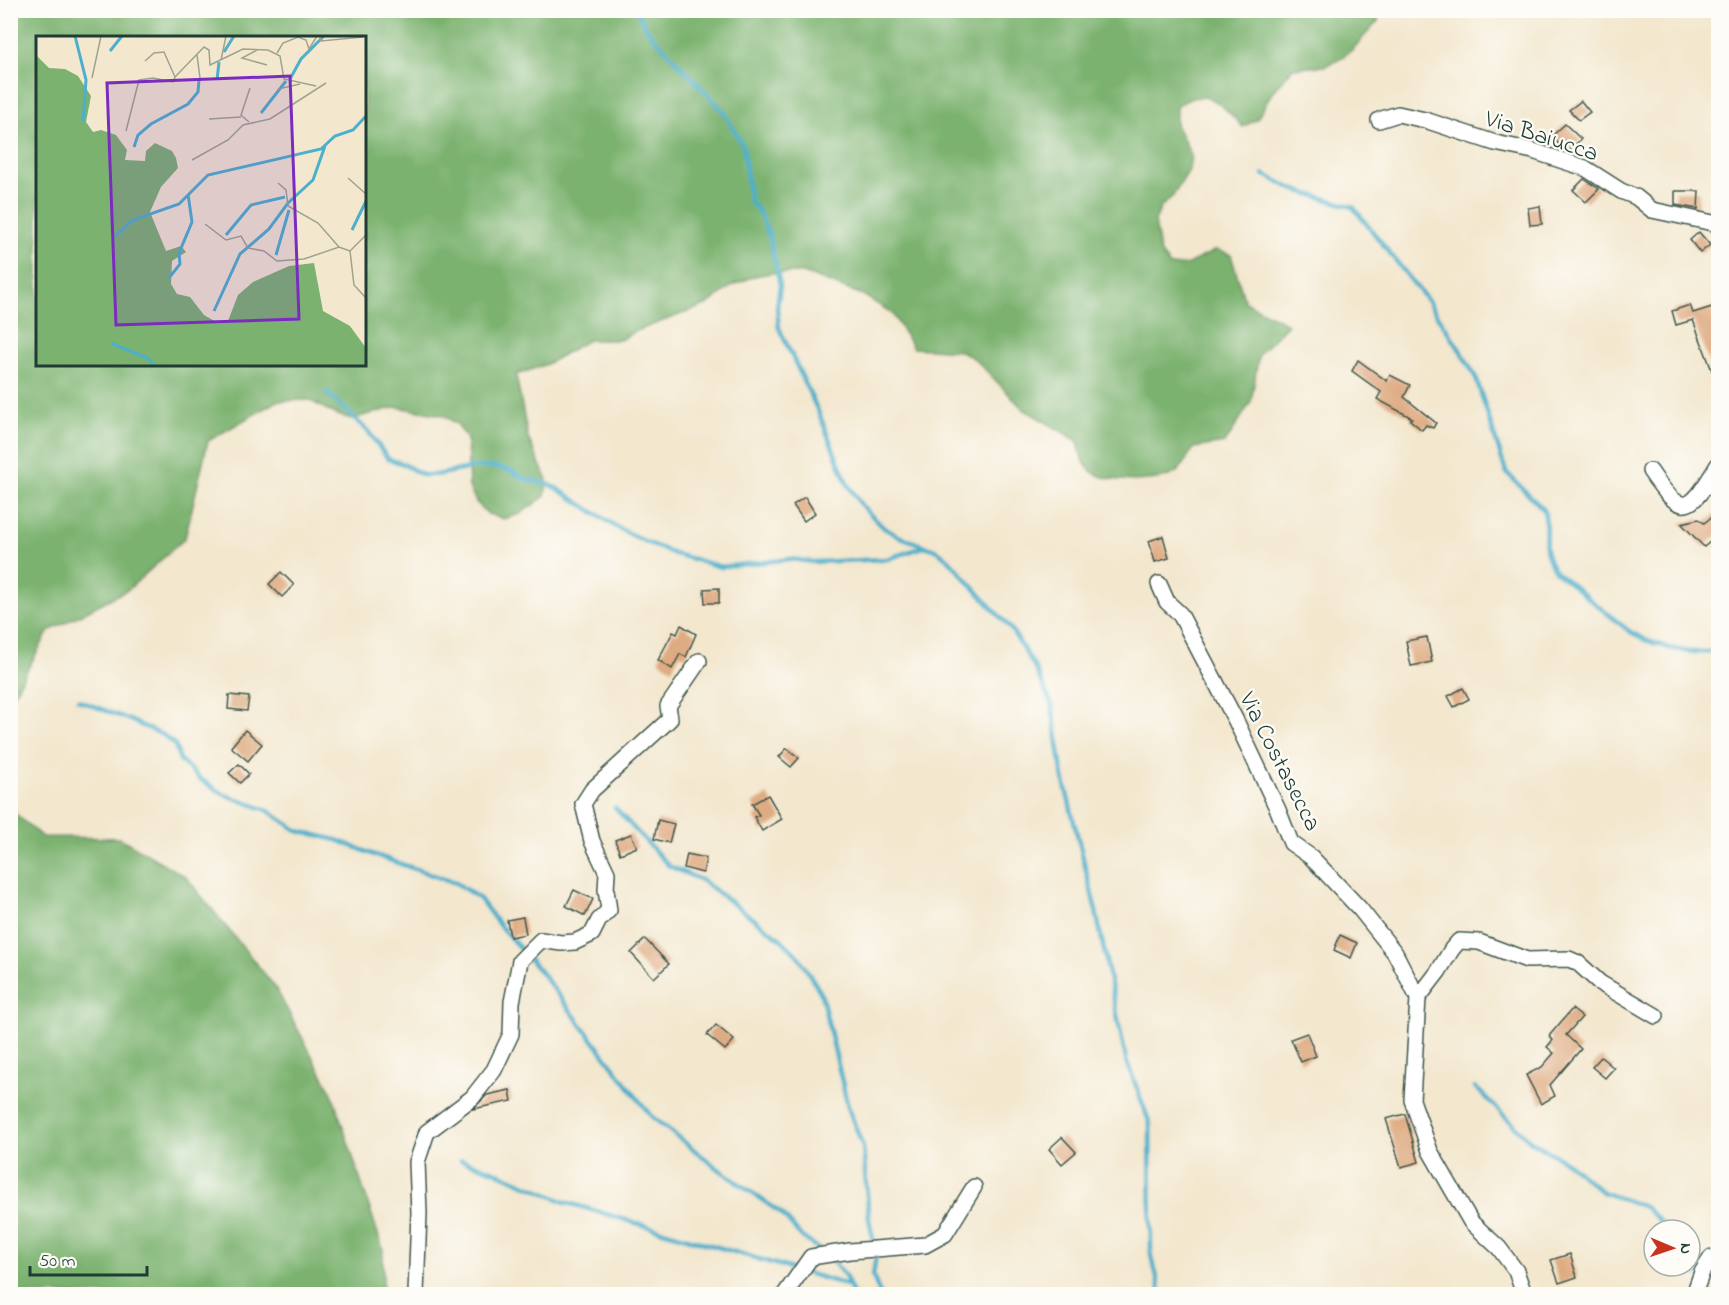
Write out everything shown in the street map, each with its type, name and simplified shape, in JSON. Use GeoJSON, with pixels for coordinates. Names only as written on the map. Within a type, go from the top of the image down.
{"type":"FeatureCollection","features":[{"type":"Feature","properties":{"kind":"street","name":"Via Baiucca"},"geometry":{"type":"LineString","coordinates":[[1379,120],[1398,114],[1425,120],[1496,143],[1533,151],[1585,168],[1621,191],[1636,197],[1652,210],[1719,224]]}},
{"type":"Feature","properties":{"kind":"street"},"geometry":{"type":"LineString","coordinates":[[1650,471],[1664,492],[1673,500],[1685,505],[1692,503],[1699,496],[1718,464]]}},
{"type":"Feature","properties":{"kind":"street","name":"Via Costasecca"},"geometry":{"type":"LineString","coordinates":[[1159,584],[1167,602],[1180,614],[1236,721],[1291,843],[1311,857],[1360,909],[1395,953],[1418,998]]}},
{"type":"Feature","properties":{"kind":"street"},"geometry":{"type":"LineString","coordinates":[[416,1294],[419,1213],[417,1162],[427,1132],[472,1098],[494,1070],[512,1034],[512,1002],[520,961],[541,940],[561,943],[575,942],[592,934],[599,920],[609,910],[606,890],[607,873],[592,842],[583,804],[592,790],[670,719],[668,706],[699,661]]}},
{"type":"Feature","properties":{"kind":"street"},"geometry":{"type":"LineString","coordinates":[[1524,1294],[1516,1271],[1499,1248],[1471,1222],[1430,1151],[1419,1121],[1412,1100],[1418,998],[1459,941],[1470,941],[1494,947],[1527,960],[1569,959],[1578,963],[1600,983],[1656,1016]]}},
{"type":"Feature","properties":{"kind":"street"},"geometry":{"type":"LineString","coordinates":[[785,1294],[811,1257],[850,1251],[925,1245],[945,1234],[974,1187]]}},
{"type":"Feature","properties":{"kind":"street"},"geometry":{"type":"LineString","coordinates":[[1694,1294],[1702,1272],[1711,1258],[1719,1257]]}},
{"type":"Feature","properties":{"kind":"green space"},"geometry":{"type":"Polygon","coordinates":[[[11,10],[1379,10],[1378,21],[1353,49],[1340,59],[1325,66],[1293,68],[1273,91],[1257,119],[1243,127],[1228,111],[1205,97],[1187,100],[1176,107],[1176,124],[1191,155],[1189,170],[1173,196],[1161,207],[1155,221],[1160,252],[1170,266],[1186,265],[1216,250],[1231,255],[1245,302],[1288,324],[1259,354],[1251,402],[1225,443],[1194,448],[1178,471],[1171,475],[1134,481],[1098,475],[1085,464],[1078,441],[1023,409],[975,359],[961,351],[913,348],[892,313],[863,295],[803,273],[771,273],[755,276],[733,285],[708,304],[634,332],[620,340],[588,340],[547,364],[516,375],[528,438],[547,480],[545,496],[520,514],[504,519],[488,514],[476,502],[469,487],[467,439],[458,425],[443,415],[396,407],[352,419],[337,415],[309,400],[277,401],[208,441],[185,538],[129,589],[49,631],[11,699],[11,10]]]}},
{"type":"Feature","properties":{"kind":"green space"},"geometry":{"type":"Polygon","coordinates":[[[11,810],[42,837],[120,838],[186,877],[275,987],[332,1093],[383,1249],[383,1294],[11,1294],[11,810]]]}},
{"type":"Feature","properties":{"kind":"building"},"geometry":{"type":"Polygon","coordinates":[[[1581,101],[1590,112],[1579,120],[1569,110],[1581,101]]]}},
{"type":"Feature","properties":{"kind":"building"},"geometry":{"type":"Polygon","coordinates":[[[1565,124],[1581,139],[1568,152],[1551,137],[1565,124]]]}},
{"type":"Feature","properties":{"kind":"building"},"geometry":{"type":"Polygon","coordinates":[[[1584,179],[1599,189],[1586,202],[1573,190],[1584,179]]]}},
{"type":"Feature","properties":{"kind":"building"},"geometry":{"type":"Polygon","coordinates":[[[1675,191],[1699,191],[1698,209],[1675,205],[1675,191]]]}},
{"type":"Feature","properties":{"kind":"building"},"geometry":{"type":"Polygon","coordinates":[[[1540,206],[1542,224],[1530,225],[1528,208],[1540,206]]]}},
{"type":"Feature","properties":{"kind":"building"},"geometry":{"type":"Polygon","coordinates":[[[1699,232],[1710,245],[1700,253],[1690,240],[1699,232]]]}},
{"type":"Feature","properties":{"kind":"building"},"geometry":{"type":"Polygon","coordinates":[[[1690,305],[1693,313],[1712,307],[1719,328],[1719,384],[1717,384],[1693,320],[1676,325],[1672,311],[1690,305]]]}},
{"type":"Feature","properties":{"kind":"building"},"geometry":{"type":"Polygon","coordinates":[[[1358,360],[1387,381],[1390,375],[1410,385],[1404,397],[1436,423],[1433,428],[1426,425],[1422,430],[1410,420],[1412,418],[1377,399],[1381,392],[1352,371],[1358,360]]]}},
{"type":"Feature","properties":{"kind":"building"},"geometry":{"type":"Polygon","coordinates":[[[805,497],[815,513],[804,521],[793,505],[805,497]]]}},
{"type":"Feature","properties":{"kind":"building"},"geometry":{"type":"Polygon","coordinates":[[[1719,511],[1719,534],[1704,547],[1681,523],[1699,519],[1704,523],[1719,511]]]}},
{"type":"Feature","properties":{"kind":"building"},"geometry":{"type":"Polygon","coordinates":[[[1163,536],[1169,558],[1155,562],[1149,541],[1163,536]]]}},
{"type":"Feature","properties":{"kind":"building"},"geometry":{"type":"Polygon","coordinates":[[[281,572],[294,585],[282,597],[269,584],[281,572]]]}},
{"type":"Feature","properties":{"kind":"building"},"geometry":{"type":"Polygon","coordinates":[[[719,588],[719,603],[705,603],[704,589],[719,588]]]}},
{"type":"Feature","properties":{"kind":"building"},"geometry":{"type":"Polygon","coordinates":[[[681,625],[696,634],[686,657],[680,654],[672,669],[658,660],[673,632],[677,634],[681,625]]]}},
{"type":"Feature","properties":{"kind":"building"},"geometry":{"type":"Polygon","coordinates":[[[1427,637],[1432,662],[1411,666],[1406,641],[1427,637]]]}},
{"type":"Feature","properties":{"kind":"building"},"geometry":{"type":"Polygon","coordinates":[[[1463,688],[1469,699],[1454,707],[1448,696],[1463,688]]]}},
{"type":"Feature","properties":{"kind":"building"},"geometry":{"type":"Polygon","coordinates":[[[229,695],[249,697],[247,711],[228,709],[229,695]]]}},
{"type":"Feature","properties":{"kind":"building"},"geometry":{"type":"Polygon","coordinates":[[[245,730],[262,744],[248,761],[231,747],[245,730]]]}},
{"type":"Feature","properties":{"kind":"building"},"geometry":{"type":"Polygon","coordinates":[[[787,748],[799,758],[791,767],[779,757],[787,748]]]}},
{"type":"Feature","properties":{"kind":"building"},"geometry":{"type":"Polygon","coordinates":[[[239,764],[249,774],[240,783],[229,773],[239,764]]]}},
{"type":"Feature","properties":{"kind":"building"},"geometry":{"type":"Polygon","coordinates":[[[768,795],[782,819],[762,831],[754,817],[759,815],[752,804],[768,795]]]}},
{"type":"Feature","properties":{"kind":"building"},"geometry":{"type":"Polygon","coordinates":[[[658,820],[674,824],[669,843],[654,839],[658,820]]]}},
{"type":"Feature","properties":{"kind":"building"},"geometry":{"type":"Polygon","coordinates":[[[631,834],[637,847],[620,854],[615,840],[631,834]]]}},
{"type":"Feature","properties":{"kind":"building"},"geometry":{"type":"Polygon","coordinates":[[[687,854],[706,858],[703,873],[684,868],[687,854]]]}},
{"type":"Feature","properties":{"kind":"building"},"geometry":{"type":"Polygon","coordinates":[[[574,890],[593,899],[585,916],[566,906],[574,890]]]}},
{"type":"Feature","properties":{"kind":"building"},"geometry":{"type":"Polygon","coordinates":[[[523,917],[526,934],[510,937],[507,920],[523,917]]]}},
{"type":"Feature","properties":{"kind":"building"},"geometry":{"type":"Polygon","coordinates":[[[1340,935],[1357,943],[1351,958],[1334,950],[1340,935]]]}},
{"type":"Feature","properties":{"kind":"building"},"geometry":{"type":"Polygon","coordinates":[[[645,939],[669,964],[654,978],[631,953],[645,939]]]}},
{"type":"Feature","properties":{"kind":"building"},"geometry":{"type":"Polygon","coordinates":[[[1572,1009],[1582,1017],[1566,1035],[1581,1049],[1550,1085],[1555,1096],[1541,1104],[1526,1075],[1542,1067],[1554,1053],[1547,1047],[1553,1040],[1549,1036],[1572,1009]]]}},
{"type":"Feature","properties":{"kind":"building"},"geometry":{"type":"Polygon","coordinates":[[[716,1025],[734,1040],[725,1050],[707,1035],[716,1025]]]}},
{"type":"Feature","properties":{"kind":"building"},"geometry":{"type":"Polygon","coordinates":[[[1307,1033],[1316,1056],[1301,1062],[1291,1039],[1307,1033]]]}},
{"type":"Feature","properties":{"kind":"building"},"geometry":{"type":"Polygon","coordinates":[[[1601,1057],[1614,1068],[1605,1078],[1592,1067],[1601,1057]]]}},
{"type":"Feature","properties":{"kind":"building"},"geometry":{"type":"Polygon","coordinates":[[[510,1090],[512,1101],[473,1109],[487,1095],[510,1090]]]}},
{"type":"Feature","properties":{"kind":"building"},"geometry":{"type":"Polygon","coordinates":[[[1405,1114],[1419,1162],[1401,1167],[1386,1119],[1405,1114]]]}},
{"type":"Feature","properties":{"kind":"building"},"geometry":{"type":"Polygon","coordinates":[[[1062,1137],[1076,1152],[1062,1164],[1049,1149],[1062,1137]]]}},
{"type":"Feature","properties":{"kind":"building"},"geometry":{"type":"Polygon","coordinates":[[[1570,1254],[1577,1277],[1559,1283],[1551,1260],[1570,1254]]]}},
{"type":"Feature","properties":{"kind":"waterway"},"geometry":{"type":"LineString","coordinates":[[636,10],[648,31],[724,112],[743,146],[750,202],[758,210],[769,235],[780,285],[777,308],[779,328],[818,411],[847,483],[861,505],[884,528],[898,536],[938,551],[949,560],[1011,629],[1034,666],[1052,705],[1063,777],[1096,911],[1126,1059],[1150,1124],[1151,1253],[1161,1294]]}},
{"type":"Feature","properties":{"kind":"waterway"},"geometry":{"type":"LineString","coordinates":[[1263,174],[1295,190],[1353,207],[1427,300],[1476,378],[1506,472],[1544,510],[1547,555],[1556,572],[1629,631],[1645,640],[1690,652],[1718,652]]}},
{"type":"Feature","properties":{"kind":"waterway"},"geometry":{"type":"LineString","coordinates":[[326,392],[368,431],[388,459],[423,475],[436,475],[475,467],[495,467],[511,471],[525,479],[548,484],[558,489],[618,528],[646,542],[675,554],[721,567],[790,559],[813,562],[887,559],[926,546]]}},
{"type":"Feature","properties":{"kind":"waterway"},"geometry":{"type":"LineString","coordinates":[[78,700],[163,735],[175,745],[180,760],[200,779],[223,794],[267,810],[298,831],[337,840],[456,883],[480,899],[499,925],[540,971],[651,1116],[720,1170],[782,1214],[801,1236],[822,1252]]}},
{"type":"Feature","properties":{"kind":"waterway"},"geometry":{"type":"LineString","coordinates":[[615,808],[669,866],[701,880],[781,939],[798,956],[821,993],[848,1107],[863,1147],[869,1219],[876,1254],[873,1276],[880,1294]]}},
{"type":"Feature","properties":{"kind":"waterway"},"geometry":{"type":"LineString","coordinates":[[1475,1087],[1529,1140],[1565,1161],[1602,1192],[1645,1207],[1656,1218]]}},
{"type":"Feature","properties":{"kind":"waterway"},"geometry":{"type":"LineString","coordinates":[[461,1160],[492,1170],[565,1202],[847,1285]]}},
{"type":"Feature","properties":{"kind":"waterway"},"geometry":{"type":"LineString","coordinates":[[831,1259],[845,1276],[853,1294]]}},
{"type":"Feature","properties":{"kind":"waterway"},"geometry":{"type":"LineString","coordinates":[[1702,1282],[1711,1294]]}}]}
